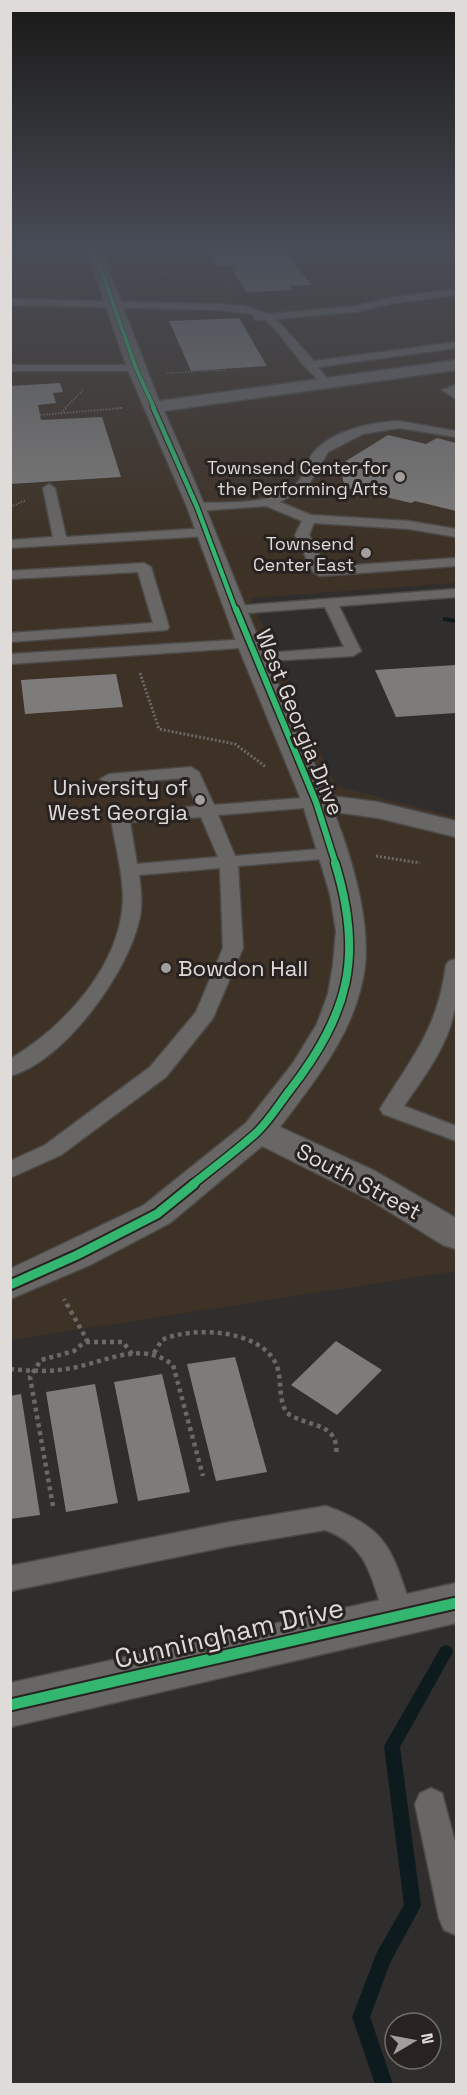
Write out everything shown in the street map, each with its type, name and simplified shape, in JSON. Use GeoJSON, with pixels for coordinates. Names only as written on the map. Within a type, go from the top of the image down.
{"type":"FeatureCollection","features":[{"type":"Feature","properties":{"kind":"street","name":"West Georgia Drive"},"geometry":{"type":"LineString","coordinates":[[10,1285],[77,1255],[157,1214],[258,1131],[311,1060],[333,1024],[344,994],[350,965],[351,931],[345,894],[316,802],[252,652],[197,507],[136,368],[129,345]]}},
{"type":"Feature","properties":{"kind":"street"},"geometry":{"type":"LineString","coordinates":[[154,407],[456,365]]}},
{"type":"Feature","properties":{"kind":"street"},"geometry":{"type":"LineString","coordinates":[[316,802],[378,810],[456,829]]}},
{"type":"Feature","properties":{"kind":"street","name":"South Street"},"geometry":{"type":"LineString","coordinates":[[258,1131],[353,1174],[412,1205],[456,1236]]}},
{"type":"Feature","properties":{"kind":"street","name":"Cunningham Drive"},"geometry":{"type":"LineString","coordinates":[[10,1705],[456,1604]]}},
{"type":"Feature","properties":{"kind":"lane"},"geometry":{"type":"LineString","coordinates":[[292,345],[326,384]]}},
{"type":"Feature","properties":{"kind":"lane"},"geometry":{"type":"LineString","coordinates":[[309,365],[456,345]]}},
{"type":"Feature","properties":{"kind":"lane"},"geometry":{"type":"LineString","coordinates":[[10,368],[136,368]]}},
{"type":"Feature","properties":{"kind":"lane"},"geometry":{"type":"LineString","coordinates":[[456,388],[448,390],[456,396]]}},
{"type":"Feature","properties":{"kind":"lane"},"geometry":{"type":"LineString","coordinates":[[197,507],[269,502],[299,488],[309,478],[315,459],[322,451],[357,431],[394,422],[455,432]]}},
{"type":"Feature","properties":{"kind":"lane"},"geometry":{"type":"LineString","coordinates":[[49,488],[60,541]]}},
{"type":"Feature","properties":{"kind":"lane"},"geometry":{"type":"LineString","coordinates":[[269,502],[309,519],[409,525],[456,532]]}},
{"type":"Feature","properties":{"kind":"lane"},"geometry":{"type":"LineString","coordinates":[[309,519],[302,535],[320,572],[456,562]]}},
{"type":"Feature","properties":{"kind":"lane"},"geometry":{"type":"LineString","coordinates":[[10,544],[207,532]]}},
{"type":"Feature","properties":{"kind":"lane"},"geometry":{"type":"LineString","coordinates":[[10,575],[144,567],[162,627],[10,638]]}},
{"type":"Feature","properties":{"kind":"lane"},"geometry":{"type":"LineString","coordinates":[[236,610],[456,592]]}},
{"type":"Feature","properties":{"kind":"lane"},"geometry":{"type":"LineString","coordinates":[[10,659],[353,651],[330,602]]}},
{"type":"Feature","properties":{"kind":"lane"},"geometry":{"type":"LineString","coordinates":[[10,1170],[52,1150],[158,1072],[206,1014],[233,948],[229,862],[210,811],[191,772],[109,779]]}},
{"type":"Feature","properties":{"kind":"lane"},"geometry":{"type":"LineString","coordinates":[[10,1069],[50,1043],[84,1004],[113,964],[129,931],[132,900],[120,819],[316,802]]}},
{"type":"Feature","properties":{"kind":"lane"},"geometry":{"type":"LineString","coordinates":[[128,870],[333,853]]}},
{"type":"Feature","properties":{"kind":"lane"},"geometry":{"type":"LineString","coordinates":[[456,965],[453,995],[432,1052],[391,1109],[456,1134]]}},
{"type":"Feature","properties":{"kind":"lane"},"geometry":{"type":"LineString","coordinates":[[10,1579],[230,1534],[326,1518],[350,1527],[377,1552],[399,1616]]}},
{"type":"Feature","properties":{"kind":"lane"},"geometry":{"type":"LineString","coordinates":[[431,1804],[456,1918]]}},
{"type":"Feature","properties":{"kind":"path"},"geometry":{"type":"LineString","coordinates":[[40,415],[130,408]]}},
{"type":"Feature","properties":{"kind":"path"},"geometry":{"type":"LineString","coordinates":[[139,670],[159,729],[235,744],[266,768],[269,776]]}},
{"type":"Feature","properties":{"kind":"path"},"geometry":{"type":"LineString","coordinates":[[376,856],[420,862]]}},
{"type":"Feature","properties":{"kind":"path"},"geometry":{"type":"LineString","coordinates":[[64,1299],[77,1318],[86,1342]]}},
{"type":"Feature","properties":{"kind":"path"},"geometry":{"type":"LineString","coordinates":[[154,1353],[159,1341],[166,1337],[205,1332],[230,1333],[261,1348],[270,1354],[279,1367],[282,1405],[287,1413],[315,1423],[332,1435],[338,1449],[336,1456]]}},
{"type":"Feature","properties":{"kind":"path"},"geometry":{"type":"LineString","coordinates":[[53,1506],[30,1377],[33,1365],[42,1358],[76,1349],[86,1342],[95,1344],[123,1342],[132,1354]]}},
{"type":"Feature","properties":{"kind":"path"},"geometry":{"type":"LineString","coordinates":[[10,1369],[32,1371],[67,1369],[132,1354],[154,1353],[167,1358],[173,1365],[203,1476]]}},
{"type":"Feature","properties":{"kind":"shaded area","name":"University of West Georgia"},"geometry":{"type":"Polygon","coordinates":[[[11,345],[456,345],[456,583],[250,598],[336,786],[456,817],[456,1271],[11,1340],[11,345]]]}},
{"type":"Feature","properties":{"kind":"building"},"geometry":{"type":"Polygon","coordinates":[[[179,345],[255,345],[267,366],[191,371],[179,345]]]}},
{"type":"Feature","properties":{"kind":"building"},"geometry":{"type":"Polygon","coordinates":[[[60,383],[63,392],[53,393],[56,403],[38,405],[41,420],[102,417],[121,477],[10,484],[10,386],[60,383]]]}},
{"type":"Feature","properties":{"kind":"building","name":"Townsend Center for the Performing Arts"},"geometry":{"type":"Polygon","coordinates":[[[388,435],[426,444],[437,438],[456,443],[456,511],[415,501],[411,503],[390,498],[373,489],[351,490],[343,481],[342,472],[346,461],[388,435]]]}},
{"type":"Feature","properties":{"kind":"building"},"geometry":{"type":"Polygon","coordinates":[[[456,665],[456,713],[396,717],[375,670],[456,665]]]}},
{"type":"Feature","properties":{"kind":"building"},"geometry":{"type":"Polygon","coordinates":[[[116,674],[123,707],[25,714],[21,680],[116,674]]]}},
{"type":"Feature","properties":{"kind":"building"},"geometry":{"type":"Polygon","coordinates":[[[336,1341],[382,1370],[337,1415],[291,1385],[336,1341]]]}},
{"type":"Feature","properties":{"kind":"building"},"geometry":{"type":"Polygon","coordinates":[[[235,1357],[267,1472],[216,1481],[187,1364],[235,1357]]]}},
{"type":"Feature","properties":{"kind":"building"},"geometry":{"type":"Polygon","coordinates":[[[162,1374],[190,1492],[138,1501],[114,1382],[162,1374]]]}},
{"type":"Feature","properties":{"kind":"building"},"geometry":{"type":"Polygon","coordinates":[[[95,1384],[118,1503],[66,1512],[46,1392],[95,1384]]]}},
{"type":"Feature","properties":{"kind":"building"},"geometry":{"type":"Polygon","coordinates":[[[21,1394],[40,1515],[10,1519],[10,1396],[21,1394]]]}},
{"type":"Feature","properties":{"kind":"waterway"},"geometry":{"type":"LineString","coordinates":[[446,619],[456,621]]}},
{"type":"Feature","properties":{"kind":"waterway"},"geometry":{"type":"LineString","coordinates":[[384,2084],[361,2017],[383,1958],[413,1906],[392,1746],[446,1652]]}},
{"type":"Feature","properties":{"kind":"cycle path"},"geometry":{"type":"LineString","coordinates":[[10,1285],[77,1255],[157,1214],[258,1131],[306,1069],[333,1024],[344,994],[349,965],[351,931],[345,894],[316,802],[249,644],[197,507],[128,345]]}},
{"type":"Feature","properties":{"kind":"cycle path"},"geometry":{"type":"LineString","coordinates":[[10,1705],[456,1603]]}},
{"type":"Feature","properties":{"kind":"place","name":"Townsend Center for the Performing Arts"},"geometry":{"type":"Point","coordinates":[400,477]}},
{"type":"Feature","properties":{"kind":"place","name":"Townsend Center East"},"geometry":{"type":"Point","coordinates":[366,553]}},
{"type":"Feature","properties":{"kind":"place","name":"University of West Georgia"},"geometry":{"type":"Point","coordinates":[200,800]}},
{"type":"Feature","properties":{"kind":"place","name":"Bowdon Hall"},"geometry":{"type":"Point","coordinates":[166,968]}}]}
